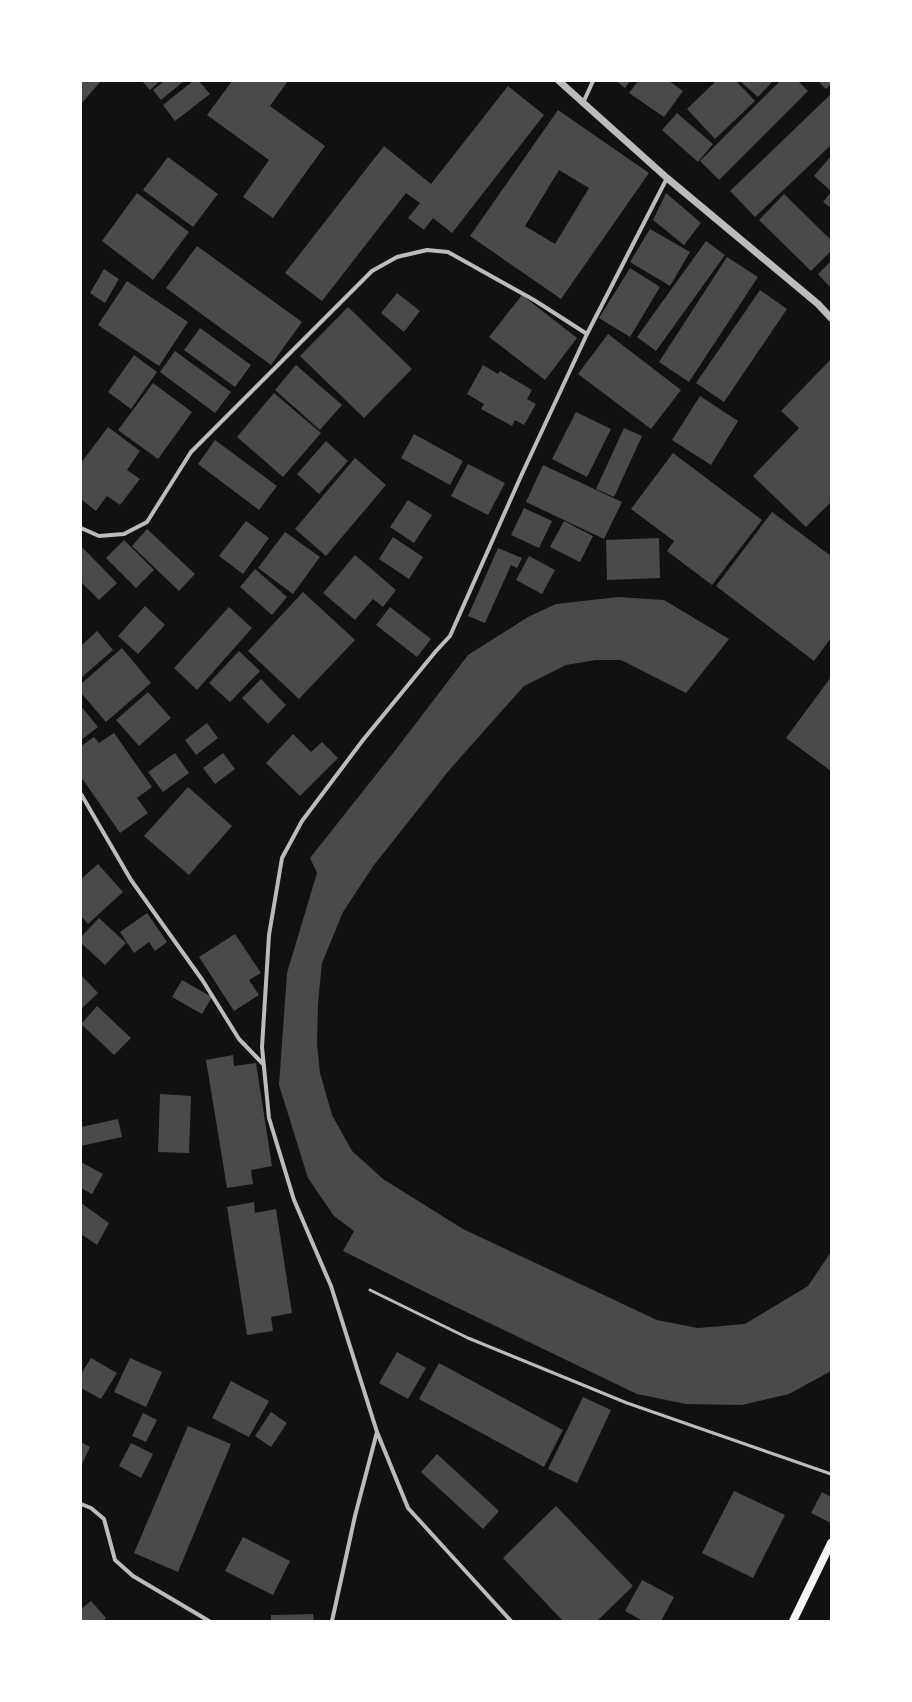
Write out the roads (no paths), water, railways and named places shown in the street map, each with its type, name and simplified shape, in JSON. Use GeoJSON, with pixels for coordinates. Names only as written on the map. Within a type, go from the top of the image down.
{"type":"FeatureCollection","features":[{"type":"Feature","properties":{"kind":"main road"},"geometry":{"type":"LineString","coordinates":[[792,1621],[831,1543]]}},
{"type":"Feature","properties":{"kind":"street"},"geometry":{"type":"LineString","coordinates":[[559,81],[667,178],[818,304],[831,318]]}},
{"type":"Feature","properties":{"kind":"street"},"geometry":{"type":"LineString","coordinates":[[583,103],[593,81]]}},
{"type":"Feature","properties":{"kind":"street"},"geometry":{"type":"LineString","coordinates":[[511,1621],[408,1508],[377,1432],[332,1286],[294,1200],[269,1118],[262,1047],[269,935],[282,858],[302,820],[363,740],[436,650],[450,636],[521,476],[587,334],[667,178]]}},
{"type":"Feature","properties":{"kind":"street"},"geometry":{"type":"LineString","coordinates":[[81,528],[99,536],[124,534],[146,522],[191,452],[372,270],[397,257],[427,250],[448,252],[534,300],[587,334]]}},
{"type":"Feature","properties":{"kind":"street"},"geometry":{"type":"LineString","coordinates":[[81,794],[131,880],[203,981],[239,1038],[264,1065]]}},
{"type":"Feature","properties":{"kind":"street"},"geometry":{"type":"LineString","coordinates":[[332,1621],[355,1516],[377,1432]]}},
{"type":"Feature","properties":{"kind":"street"},"geometry":{"type":"LineString","coordinates":[[81,1504],[91,1508],[104,1519],[116,1560],[133,1576],[210,1621]]}},
{"type":"Feature","properties":{"kind":"lane"},"geometry":{"type":"LineString","coordinates":[[370,1290],[468,1338],[627,1403],[831,1474]]}}]}
